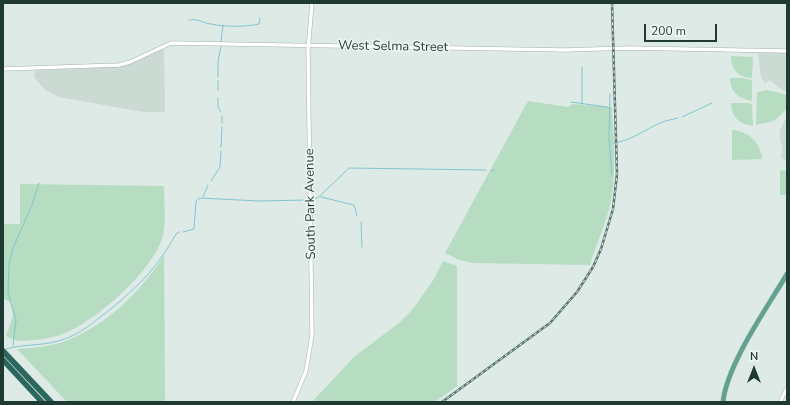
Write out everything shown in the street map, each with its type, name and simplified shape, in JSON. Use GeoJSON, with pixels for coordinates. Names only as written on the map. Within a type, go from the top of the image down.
{"type":"FeatureCollection","features":[{"type":"Feature","properties":{"kind":"highway"},"geometry":{"type":"LineString","coordinates":[[3,350],[51,402]]}},
{"type":"Feature","properties":{"kind":"highway"},"geometry":{"type":"LineString","coordinates":[[3,360],[42,402]]}},
{"type":"Feature","properties":{"kind":"highway"},"geometry":{"type":"LineString","coordinates":[[14,372],[22,371]]}},
{"type":"Feature","properties":{"kind":"main road"},"geometry":{"type":"LineString","coordinates":[[723,402],[727,382],[735,364],[787,274]]}},
{"type":"Feature","properties":{"kind":"street","name":"South Park Avenue"},"geometry":{"type":"LineString","coordinates":[[293,402],[306,371],[312,335],[308,45],[312,3]]}},
{"type":"Feature","properties":{"kind":"street","name":"West Selma Street"},"geometry":{"type":"LineString","coordinates":[[3,70],[119,65],[130,62],[171,43],[565,50],[628,48],[787,51]]}},
{"type":"Feature","properties":{"kind":"street"},"geometry":{"type":"LineString","coordinates":[[780,402],[787,388]]}},
{"type":"Feature","properties":{"kind":"shaded area"},"geometry":{"type":"Polygon","coordinates":[[[162,48],[164,50],[165,111],[163,112],[143,112],[59,97],[45,90],[34,77],[35,70],[125,66],[162,48]]]}},
{"type":"Feature","properties":{"kind":"shaded area"},"geometry":{"type":"Polygon","coordinates":[[[758,53],[787,53],[787,92],[770,80],[765,83],[761,77],[758,53]]]}},
{"type":"Feature","properties":{"kind":"shaded area"},"geometry":{"type":"Polygon","coordinates":[[[787,116],[787,162],[781,158],[782,147],[780,130],[787,116]]]}},
{"type":"Feature","properties":{"kind":"green space"},"geometry":{"type":"Polygon","coordinates":[[[731,56],[753,57],[752,78],[743,77],[734,69],[731,56]]]}},
{"type":"Feature","properties":{"kind":"green space"},"geometry":{"type":"Polygon","coordinates":[[[730,78],[752,80],[752,101],[743,99],[736,94],[730,83],[730,78]]]}},
{"type":"Feature","properties":{"kind":"green space"},"geometry":{"type":"Polygon","coordinates":[[[767,90],[787,95],[787,109],[774,121],[756,125],[757,92],[767,90]]]}},
{"type":"Feature","properties":{"kind":"green space"},"geometry":{"type":"Polygon","coordinates":[[[528,101],[568,107],[573,104],[612,107],[614,154],[613,189],[607,217],[590,265],[472,263],[457,259],[445,253],[528,101]]]}},
{"type":"Feature","properties":{"kind":"green space"},"geometry":{"type":"Polygon","coordinates":[[[731,103],[750,103],[752,105],[753,126],[740,122],[734,116],[731,103]]]}},
{"type":"Feature","properties":{"kind":"green space"},"geometry":{"type":"Polygon","coordinates":[[[732,130],[749,135],[757,143],[762,159],[732,160],[732,130]]]}},
{"type":"Feature","properties":{"kind":"green space"},"geometry":{"type":"Polygon","coordinates":[[[780,170],[787,171],[787,195],[780,195],[780,170]]]}},
{"type":"Feature","properties":{"kind":"green space"},"geometry":{"type":"Polygon","coordinates":[[[20,184],[164,186],[165,211],[163,235],[158,249],[148,264],[135,280],[119,295],[86,321],[71,331],[39,340],[22,341],[6,336],[13,316],[11,303],[3,298],[3,224],[20,224],[20,184]]]}},
{"type":"Feature","properties":{"kind":"green space"},"geometry":{"type":"Polygon","coordinates":[[[164,255],[165,402],[67,402],[17,349],[60,343],[91,329],[132,296],[155,269],[164,255]]]}},
{"type":"Feature","properties":{"kind":"green space"},"geometry":{"type":"Polygon","coordinates":[[[443,261],[457,266],[457,386],[435,402],[312,402],[354,357],[399,323],[413,309],[434,279],[443,261]]]}},
{"type":"Feature","properties":{"kind":"waterway"},"geometry":{"type":"LineString","coordinates":[[189,20],[222,26],[241,26],[259,24],[260,18]]}},
{"type":"Feature","properties":{"kind":"waterway"},"geometry":{"type":"LineString","coordinates":[[221,42],[223,25]]}},
{"type":"Feature","properties":{"kind":"waterway"},"geometry":{"type":"LineString","coordinates":[[218,77],[218,61],[221,46]]}},
{"type":"Feature","properties":{"kind":"waterway"},"geometry":{"type":"LineString","coordinates":[[582,67],[582,104]]}},
{"type":"Feature","properties":{"kind":"waterway"},"geometry":{"type":"LineString","coordinates":[[218,81],[218,90]]}},
{"type":"Feature","properties":{"kind":"waterway"},"geometry":{"type":"LineString","coordinates":[[610,94],[609,138],[612,175]]}},
{"type":"Feature","properties":{"kind":"waterway"},"geometry":{"type":"LineString","coordinates":[[218,98],[218,107],[221,112]]}},
{"type":"Feature","properties":{"kind":"waterway"},"geometry":{"type":"LineString","coordinates":[[571,102],[607,107],[609,109]]}},
{"type":"Feature","properties":{"kind":"waterway"},"geometry":{"type":"LineString","coordinates":[[682,117],[712,103]]}},
{"type":"Feature","properties":{"kind":"waterway"},"geometry":{"type":"LineString","coordinates":[[222,116],[222,123]]}},
{"type":"Feature","properties":{"kind":"waterway"},"geometry":{"type":"LineString","coordinates":[[613,143],[632,138],[662,122],[678,118]]}},
{"type":"Feature","properties":{"kind":"waterway"},"geometry":{"type":"LineString","coordinates":[[221,147],[222,127]]}},
{"type":"Feature","properties":{"kind":"waterway"},"geometry":{"type":"LineString","coordinates":[[211,181],[220,167],[221,151]]}},
{"type":"Feature","properties":{"kind":"waterway"},"geometry":{"type":"LineString","coordinates":[[313,200],[319,197],[349,168],[486,170]]}},
{"type":"Feature","properties":{"kind":"waterway"},"geometry":{"type":"LineString","coordinates":[[13,346],[16,320],[8,293],[9,264],[13,248],[32,205],[39,183]]}},
{"type":"Feature","properties":{"kind":"waterway"},"geometry":{"type":"LineString","coordinates":[[203,197],[208,185]]}},
{"type":"Feature","properties":{"kind":"waterway"},"geometry":{"type":"LineString","coordinates":[[321,197],[354,205],[357,216]]}},
{"type":"Feature","properties":{"kind":"waterway"},"geometry":{"type":"LineString","coordinates":[[183,232],[194,229],[196,201],[200,198],[259,201],[308,200]]}},
{"type":"Feature","properties":{"kind":"waterway"},"geometry":{"type":"LineString","coordinates":[[361,222],[362,247]]}},
{"type":"Feature","properties":{"kind":"waterway"},"geometry":{"type":"LineString","coordinates":[[6,349],[58,341],[70,337],[87,327],[125,297],[144,279],[153,269],[176,234],[179,232]]}},
{"type":"Feature","properties":{"kind":"railway"},"geometry":{"type":"LineString","coordinates":[[442,402],[550,323],[577,292],[593,267],[601,249],[613,209],[617,174],[612,3]]}}]}
